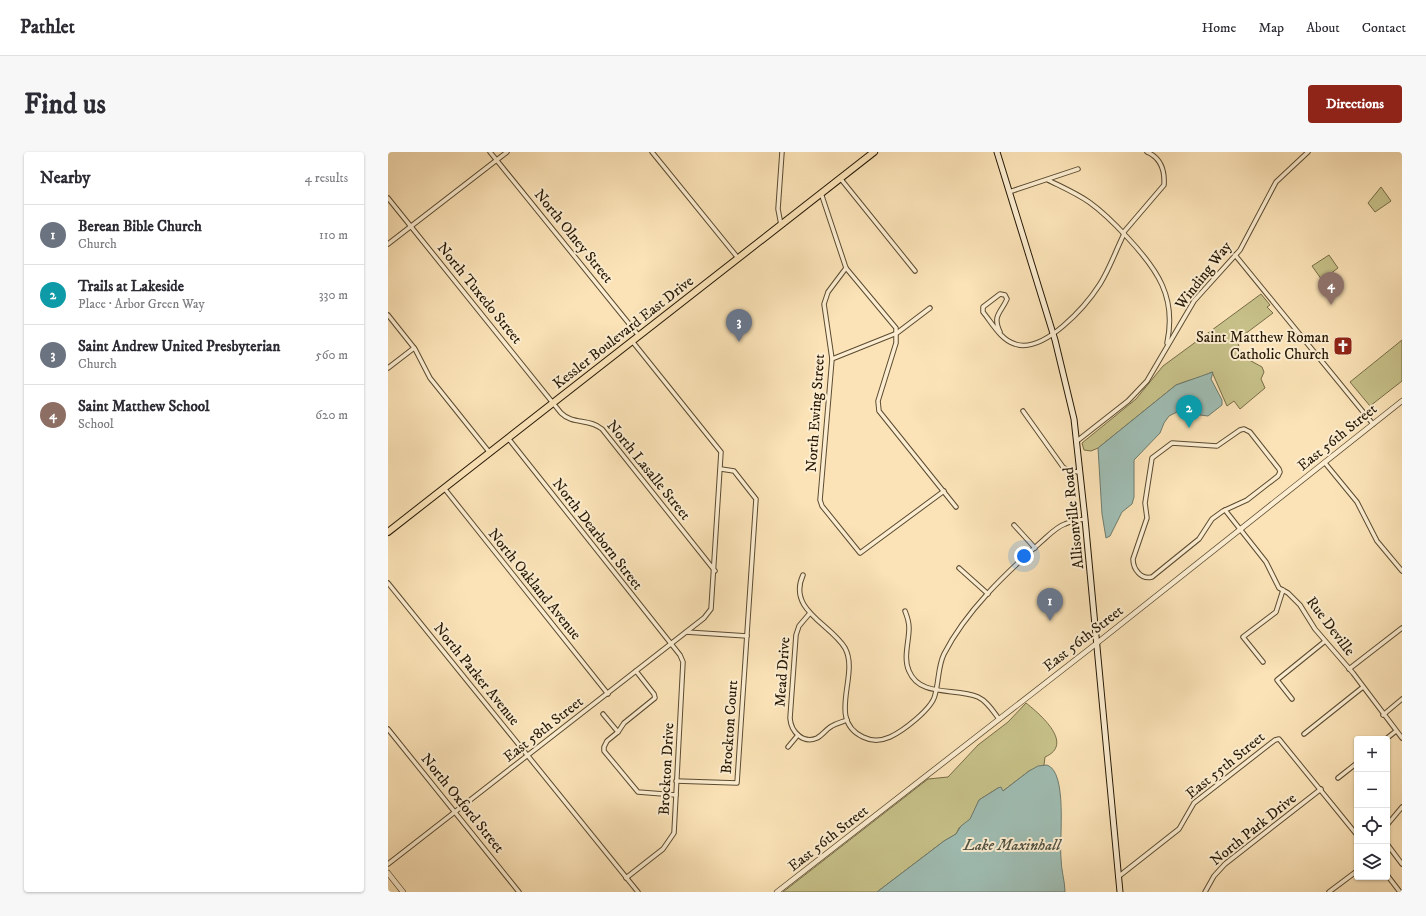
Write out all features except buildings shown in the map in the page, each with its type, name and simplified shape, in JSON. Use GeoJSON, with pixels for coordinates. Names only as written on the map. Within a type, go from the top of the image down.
{"type":"FeatureCollection","features":[{"type":"Feature","properties":{"kind":"main road","name":"Kessler Boulevard East Drive"},"geometry":{"type":"LineString","coordinates":[[388,532],[781,225],[872,152]]}},
{"type":"Feature","properties":{"kind":"main road","name":"Allisonville Road"},"geometry":{"type":"LineString","coordinates":[[997,152],[1053,333],[1068,391],[1077,441],[1120,892]]}},
{"type":"Feature","properties":{"kind":"street","name":"North Olney Street"},"geometry":{"type":"LineString","coordinates":[[490,152],[639,336]]}},
{"type":"Feature","properties":{"kind":"street"},"geometry":{"type":"LineString","coordinates":[[388,244],[412,227],[507,152]]}},
{"type":"Feature","properties":{"kind":"street"},"geometry":{"type":"LineString","coordinates":[[652,152],[738,258]]}},
{"type":"Feature","properties":{"kind":"street"},"geometry":{"type":"LineString","coordinates":[[781,225],[778,209],[782,152]]}},
{"type":"Feature","properties":{"kind":"street"},"geometry":{"type":"LineString","coordinates":[[1000,332],[997,324],[998,314],[1007,299],[1006,296],[1002,294],[983,309],[1000,332],[1011,343],[1024,346],[1035,344],[1053,333],[1083,308],[1100,284],[1124,233],[1164,185],[1163,167],[1158,160],[1147,152]]}},
{"type":"Feature","properties":{"kind":"street","name":"Winding Way"},"geometry":{"type":"LineString","coordinates":[[1077,441],[1128,401],[1143,386],[1157,366],[1166,346],[1198,296],[1235,255],[1276,182],[1308,152]]}},
{"type":"Feature","properties":{"kind":"street"},"geometry":{"type":"LineString","coordinates":[[1010,192],[1078,169]]}},
{"type":"Feature","properties":{"kind":"street"},"geometry":{"type":"LineString","coordinates":[[840,178],[915,271]]}},
{"type":"Feature","properties":{"kind":"street"},"geometry":{"type":"LineString","coordinates":[[1048,180],[1090,202],[1124,233],[1152,266],[1164,287],[1170,316],[1166,346]]}},
{"type":"Feature","properties":{"kind":"street"},"geometry":{"type":"LineString","coordinates":[[821,193],[846,268],[893,323],[897,333],[896,343],[878,401],[879,410],[956,507]]}},
{"type":"Feature","properties":{"kind":"street","name":"North Tuxedo Street"},"geometry":{"type":"LineString","coordinates":[[388,198],[554,403]]}},
{"type":"Feature","properties":{"kind":"street"},"geometry":{"type":"LineString","coordinates":[[1235,255],[1373,424]]}},
{"type":"Feature","properties":{"kind":"street","name":"North Ewing Street"},"geometry":{"type":"LineString","coordinates":[[846,268],[828,292],[824,304],[832,359],[820,502],[823,508],[860,553],[944,491]]}},
{"type":"Feature","properties":{"kind":"street"},"geometry":{"type":"LineString","coordinates":[[832,359],[897,333],[930,308]]}},
{"type":"Feature","properties":{"kind":"street"},"geometry":{"type":"LineString","coordinates":[[388,315],[414,348],[430,378],[490,453]]}},
{"type":"Feature","properties":{"kind":"street"},"geometry":{"type":"LineString","coordinates":[[632,341],[722,452],[714,570]]}},
{"type":"Feature","properties":{"kind":"street"},"geometry":{"type":"LineString","coordinates":[[388,368],[414,348]]}},
{"type":"Feature","properties":{"kind":"street","name":"East 56th Street"},"geometry":{"type":"LineString","coordinates":[[777,892],[1097,643],[1402,401]]}},
{"type":"Feature","properties":{"kind":"street","name":"North Lasalle Street"},"geometry":{"type":"LineString","coordinates":[[554,403],[567,418],[592,423],[602,429],[714,570]]}},
{"type":"Feature","properties":{"kind":"street"},"geometry":{"type":"LineString","coordinates":[[1023,411],[1063,468],[1069,471],[1080,472]]}},
{"type":"Feature","properties":{"kind":"street"},"geometry":{"type":"LineString","coordinates":[[1243,429],[1250,432],[1279,470],[1279,475],[1247,500],[1225,510],[1209,522],[1199,539],[1152,577],[1146,578],[1138,572],[1134,565],[1133,559],[1147,518],[1145,503],[1149,464],[1153,456],[1173,443],[1217,446],[1243,429]]}},
{"type":"Feature","properties":{"kind":"street","name":"North Dearborn Street"},"geometry":{"type":"LineString","coordinates":[[508,438],[671,644]]}},
{"type":"Feature","properties":{"kind":"street"},"geometry":{"type":"LineString","coordinates":[[1325,462],[1357,502],[1377,541],[1402,571]]}},
{"type":"Feature","properties":{"kind":"street","name":"Brockton Court"},"geometry":{"type":"LineString","coordinates":[[676,781],[737,783],[756,499],[734,471],[721,469]]}},
{"type":"Feature","properties":{"kind":"street","name":"North Oakland Avenue"},"geometry":{"type":"LineString","coordinates":[[444,488],[608,694]]}},
{"type":"Feature","properties":{"kind":"street","name":"Rue Deville"},"geometry":{"type":"LineString","coordinates":[[1225,510],[1266,562],[1278,588],[1283,590],[1300,605],[1324,642],[1363,687],[1402,738]]}},
{"type":"Feature","properties":{"kind":"street"},"geometry":{"type":"LineString","coordinates":[[803,575],[800,593],[803,603],[810,613],[840,642],[846,653],[848,663],[845,708],[847,720],[853,729],[862,737],[870,739],[884,739],[895,735],[928,708],[934,700],[941,663],[945,652],[974,611],[1009,570],[1063,524],[1085,520]]}},
{"type":"Feature","properties":{"kind":"street"},"geometry":{"type":"LineString","coordinates":[[1014,525],[1035,548]]}},
{"type":"Feature","properties":{"kind":"street"},"geometry":{"type":"LineString","coordinates":[[959,568],[988,594]]}},
{"type":"Feature","properties":{"kind":"street","name":"East 58th Street"},"geometry":{"type":"LineString","coordinates":[[388,864],[704,618],[710,611],[713,600],[714,570]]}},
{"type":"Feature","properties":{"kind":"street","name":"North Parker Avenue"},"geometry":{"type":"LineString","coordinates":[[388,583],[638,892]]}},
{"type":"Feature","properties":{"kind":"street"},"geometry":{"type":"LineString","coordinates":[[1263,662],[1244,637],[1276,612],[1283,590]]}},
{"type":"Feature","properties":{"kind":"street"},"geometry":{"type":"LineString","coordinates":[[905,611],[909,627],[907,659],[909,671],[920,685],[936,690],[971,694],[979,697],[987,704],[999,719]]}},
{"type":"Feature","properties":{"kind":"street","name":"Mead Drive"},"geometry":{"type":"LineString","coordinates":[[798,735],[792,728],[790,718],[795,643],[799,626],[810,613]]}},
{"type":"Feature","properties":{"kind":"street"},"geometry":{"type":"LineString","coordinates":[[1349,670],[1402,628]]}},
{"type":"Feature","properties":{"kind":"street"},"geometry":{"type":"LineString","coordinates":[[686,632],[747,636]]}},
{"type":"Feature","properties":{"kind":"street"},"geometry":{"type":"LineString","coordinates":[[1292,699],[1277,680],[1324,642]]}},
{"type":"Feature","properties":{"kind":"street","name":"Brockton Drive"},"geometry":{"type":"LineString","coordinates":[[626,878],[663,848],[672,838],[674,831],[684,667],[681,658],[671,644]]}},
{"type":"Feature","properties":{"kind":"street"},"geometry":{"type":"LineString","coordinates":[[636,671],[655,696],[624,723],[618,732],[606,742],[604,751],[635,790],[642,793],[676,795]]}},
{"type":"Feature","properties":{"kind":"street"},"geometry":{"type":"LineString","coordinates":[[1304,734],[1363,687]]}},
{"type":"Feature","properties":{"kind":"street"},"geometry":{"type":"LineString","coordinates":[[1383,715],[1402,700]]}},
{"type":"Feature","properties":{"kind":"street"},"geometry":{"type":"LineString","coordinates":[[603,714],[618,732]]}},
{"type":"Feature","properties":{"kind":"street"},"geometry":{"type":"LineString","coordinates":[[788,747],[798,735],[807,739],[813,739],[820,736],[832,726],[847,720]]}},
{"type":"Feature","properties":{"kind":"street","name":"North Oxford Street"},"geometry":{"type":"LineString","coordinates":[[388,729],[519,892]]}},
{"type":"Feature","properties":{"kind":"street"},"geometry":{"type":"LineString","coordinates":[[1390,736],[1396,731]]}},
{"type":"Feature","properties":{"kind":"street","name":"East 55th Street"},"geometry":{"type":"LineString","coordinates":[[1118,877],[1179,829],[1194,803],[1275,740],[1279,739],[1321,789]]}},
{"type":"Feature","properties":{"kind":"street"},"geometry":{"type":"LineString","coordinates":[[1338,778],[1354,765]]}},
{"type":"Feature","properties":{"kind":"street"},"geometry":{"type":"LineString","coordinates":[[1321,789],[1354,832]]}},
{"type":"Feature","properties":{"kind":"street","name":"North Park Drive"},"geometry":{"type":"LineString","coordinates":[[1205,892],[1214,876],[1225,864],[1321,789]]}},
{"type":"Feature","properties":{"kind":"street"},"geometry":{"type":"LineString","coordinates":[[1390,821],[1402,807]]}},
{"type":"Feature","properties":{"kind":"street"},"geometry":{"type":"LineString","coordinates":[[1390,848],[1402,864]]}},
{"type":"Feature","properties":{"kind":"street"},"geometry":{"type":"LineString","coordinates":[[388,873],[403,892]]}},
{"type":"Feature","properties":{"kind":"street"},"geometry":{"type":"LineString","coordinates":[[1329,892],[1354,873]]}},
{"type":"Feature","properties":{"kind":"street"},"geometry":{"type":"LineString","coordinates":[[1390,879],[1400,892]]}},
{"type":"Feature","properties":{"kind":"shaded area"},"geometry":{"type":"Polygon","coordinates":[[[1381,187],[1391,201],[1375,212],[1368,203],[1381,187]]]}},
{"type":"Feature","properties":{"kind":"shaded area"},"geometry":{"type":"Polygon","coordinates":[[[1329,255],[1338,268],[1322,280],[1312,266],[1329,255]]]}},
{"type":"Feature","properties":{"kind":"shaded area"},"geometry":{"type":"Polygon","coordinates":[[[1261,294],[1270,305],[1267,307],[1273,313],[1237,340],[1242,356],[1262,367],[1264,372],[1261,379],[1265,388],[1240,409],[1234,401],[1227,406],[1212,372],[1176,385],[1098,448],[1091,451],[1084,450],[1082,443],[1136,399],[1163,366],[1261,294]]]}},
{"type":"Feature","properties":{"kind":"shaded area"},"geometry":{"type":"Polygon","coordinates":[[[1402,340],[1402,381],[1370,406],[1350,382],[1402,340]]]}},
{"type":"Feature","properties":{"kind":"shaded area"},"geometry":{"type":"Polygon","coordinates":[[[1026,703],[1046,721],[1052,729],[1056,737],[1057,745],[1053,751],[1045,757],[1044,765],[1029,771],[1003,791],[998,788],[979,800],[971,819],[959,828],[956,834],[944,841],[877,892],[783,892],[928,779],[948,777],[978,745],[1008,722],[1026,703]]]}},
{"type":"Feature","properties":{"kind":"water"},"geometry":{"type":"Polygon","coordinates":[[[1213,372],[1211,379],[1222,400],[1222,405],[1208,416],[1177,412],[1169,416],[1160,433],[1134,460],[1134,497],[1132,504],[1122,512],[1110,536],[1106,538],[1102,514],[1098,448],[1176,385],[1213,372]]]}},
{"type":"Feature","properties":{"kind":"water","name":"Lake Maxinhall"},"geometry":{"type":"Polygon","coordinates":[[[1047,765],[1054,770],[1058,780],[1060,793],[1061,862],[1065,892],[877,892],[944,841],[956,834],[961,826],[970,819],[979,800],[998,788],[1001,787],[1003,791],[1038,766],[1047,765]]]}},
{"type":"Feature","properties":{"kind":"place","name":"Saint Matthew School"},"geometry":{"type":"Point","coordinates":[1331,305]}},
{"type":"Feature","properties":{"kind":"place","name":"Saint Andrew United Presbyterian"},"geometry":{"type":"Point","coordinates":[739,342]}},
{"type":"Feature","properties":{"kind":"place","name":"Saint Matthew Roman Catholic Church"},"geometry":{"type":"Point","coordinates":[1343,346]}},
{"type":"Feature","properties":{"kind":"place","name":"Trails at Lakeside"},"geometry":{"type":"Point","coordinates":[1189,428]}},
{"type":"Feature","properties":{"kind":"place","name":"Berean Bible Church"},"geometry":{"type":"Point","coordinates":[1050,621]}}]}
